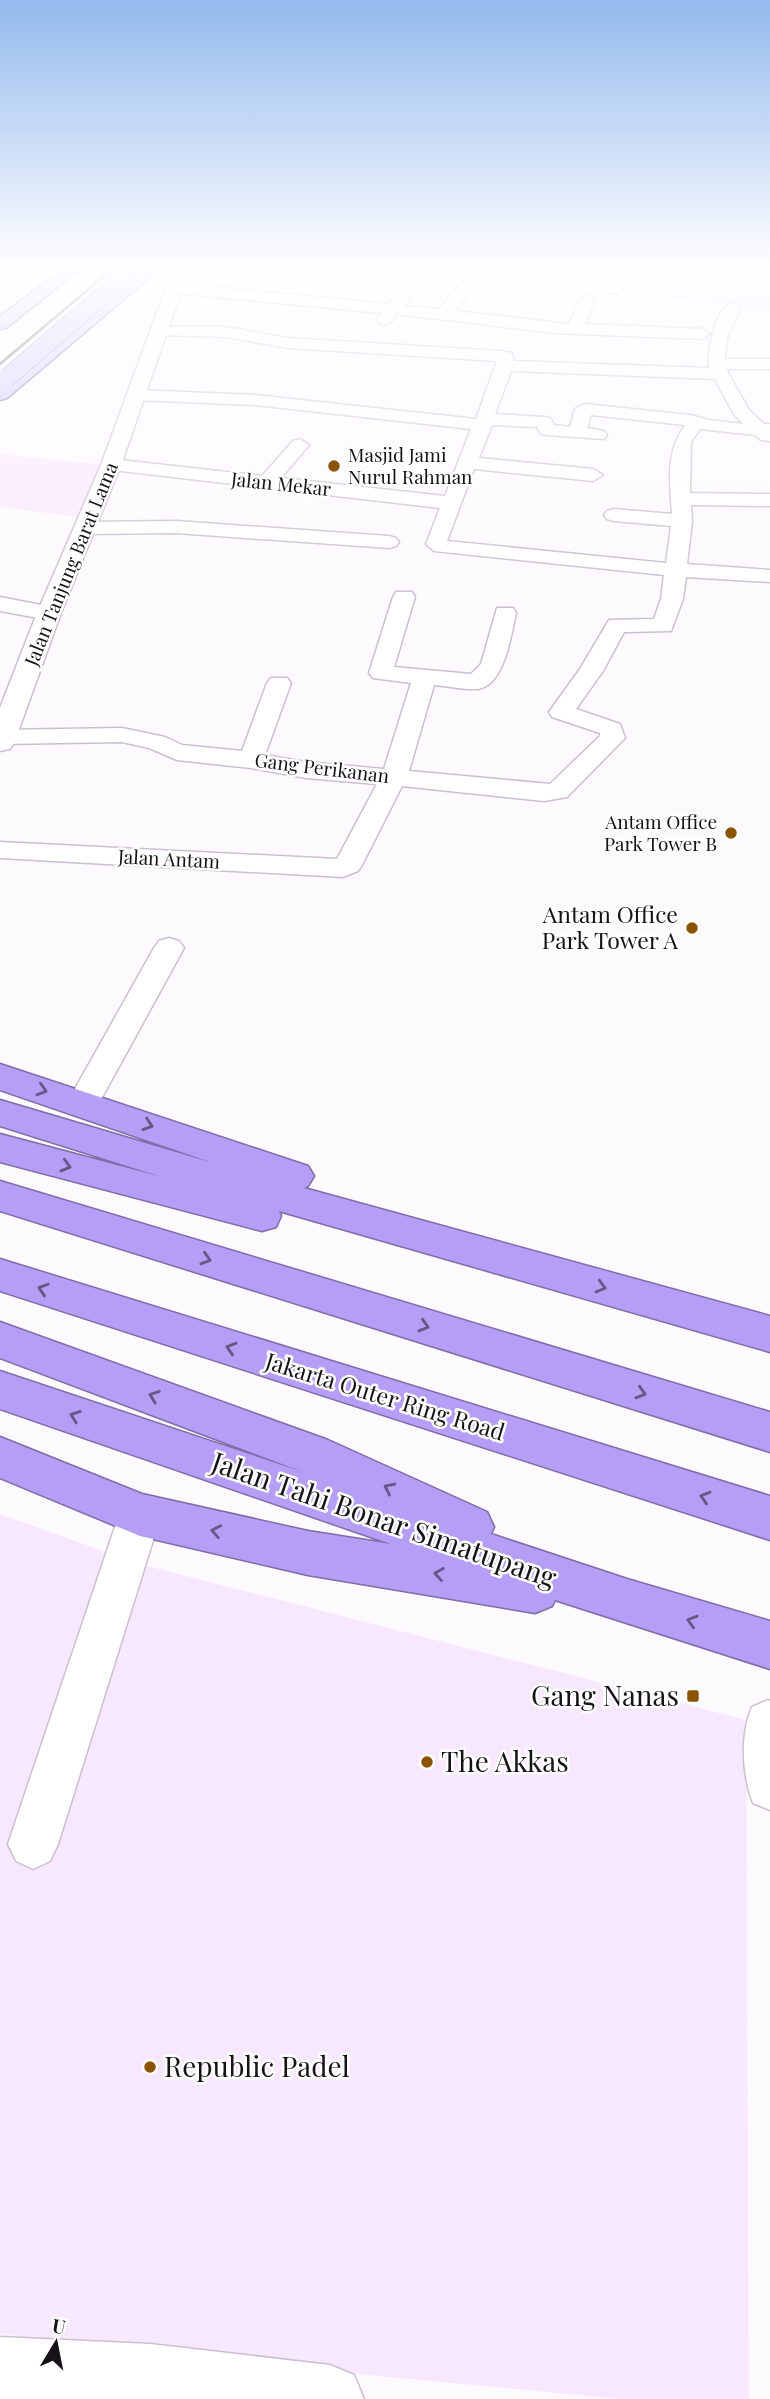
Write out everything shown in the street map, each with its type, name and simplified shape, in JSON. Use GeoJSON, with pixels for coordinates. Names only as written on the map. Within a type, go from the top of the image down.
{"type":"FeatureCollection","features":[{"type":"Feature","properties":{"kind":"highway"},"geometry":{"type":"LineString","coordinates":[[0,1077],[321,1185],[536,1269]]}},
{"type":"Feature","properties":{"kind":"highway"},"geometry":{"type":"LineString","coordinates":[[0,1113],[183,1169],[770,1334]]}},
{"type":"Feature","properties":{"kind":"highway"},"geometry":{"type":"LineString","coordinates":[[0,1148],[228,1209],[536,1269]]}},
{"type":"Feature","properties":{"kind":"highway"},"geometry":{"type":"LineString","coordinates":[[0,1196],[770,1432]]}},
{"type":"Feature","properties":{"kind":"highway","name":"Jakarta Outer Ring Road"},"geometry":{"type":"LineString","coordinates":[[0,1275],[770,1518]]}},
{"type":"Feature","properties":{"kind":"highway"},"geometry":{"type":"LineString","coordinates":[[0,1340],[312,1454],[627,1602]]}},
{"type":"Feature","properties":{"kind":"highway","name":"Jalan Tahi Bonar Simatupang"},"geometry":{"type":"LineString","coordinates":[[0,1390],[627,1602],[770,1645]]}},
{"type":"Feature","properties":{"kind":"highway"},"geometry":{"type":"LineString","coordinates":[[0,1457],[140,1515],[238,1535],[308,1553],[599,1601],[627,1602]]}},
{"type":"Feature","properties":{"kind":"main road"},"geometry":{"type":"LineString","coordinates":[[0,394],[20,378]]}},
{"type":"Feature","properties":{"kind":"street","name":"Jalan Tanjung Barat Lama"},"geometry":{"type":"LineString","coordinates":[[1,740],[143,378]]}},
{"type":"Feature","properties":{"kind":"street"},"geometry":{"type":"LineString","coordinates":[[493,378],[485,422],[436,544],[441,547],[677,570],[770,576]]}},
{"type":"Feature","properties":{"kind":"street"},"geometry":{"type":"LineString","coordinates":[[723,378],[742,414],[766,432]]}},
{"type":"Feature","properties":{"kind":"street"},"geometry":{"type":"LineString","coordinates":[[332,407],[342,391]]}},
{"type":"Feature","properties":{"kind":"street"},"geometry":{"type":"LineString","coordinates":[[137,394],[255,400],[485,422],[544,422],[547,430],[616,436]]}},
{"type":"Feature","properties":{"kind":"street"},"geometry":{"type":"LineString","coordinates":[[577,433],[584,409],[690,420],[695,424],[766,432]]}},
{"type":"Feature","properties":{"kind":"street"},"geometry":{"type":"LineString","coordinates":[[677,570],[682,521],[676,441],[695,424]]}},
{"type":"Feature","properties":{"kind":"street"},"geometry":{"type":"LineString","coordinates":[[266,483],[300,444]]}},
{"type":"Feature","properties":{"kind":"street"},"geometry":{"type":"LineString","coordinates":[[468,463],[593,475]]}},
{"type":"Feature","properties":{"kind":"street","name":"Jalan Mekar"},"geometry":{"type":"LineString","coordinates":[[111,465],[451,503]]}},
{"type":"Feature","properties":{"kind":"street"},"geometry":{"type":"LineString","coordinates":[[680,499],[770,500]]}},
{"type":"Feature","properties":{"kind":"street"},"geometry":{"type":"LineString","coordinates":[[614,515],[682,521]]}},
{"type":"Feature","properties":{"kind":"street"},"geometry":{"type":"LineString","coordinates":[[85,528],[176,527],[389,542]]}},
{"type":"Feature","properties":{"kind":"street","name":"Gang Perikanan"},"geometry":{"type":"LineString","coordinates":[[1,740],[122,734],[156,742],[177,752],[251,760],[306,770],[553,793],[613,738],[611,729],[562,712],[591,671],[617,625],[654,628],[663,626],[672,599],[677,570]]}},
{"type":"Feature","properties":{"kind":"street"},"geometry":{"type":"LineString","coordinates":[[404,597],[381,673],[477,682],[492,666],[505,612]]}},
{"type":"Feature","properties":{"kind":"street"},"geometry":{"type":"LineString","coordinates":[[0,604],[49,613]]}},
{"type":"Feature","properties":{"kind":"street"},"geometry":{"type":"LineString","coordinates":[[394,777],[424,679]]}},
{"type":"Feature","properties":{"kind":"street"},"geometry":{"type":"LineString","coordinates":[[251,760],[279,683]]}},
{"type":"Feature","properties":{"kind":"street","name":"Jalan Antam"},"geometry":{"type":"LineString","coordinates":[[0,850],[337,869],[348,865],[394,777]]}},
{"type":"Feature","properties":{"kind":"street"},"geometry":{"type":"LineString","coordinates":[[83,1103],[169,948]]}},
{"type":"Feature","properties":{"kind":"street"},"geometry":{"type":"LineString","coordinates":[[33,1844],[114,1587],[140,1515]]}},
{"type":"Feature","properties":{"kind":"street"},"geometry":{"type":"LineString","coordinates":[[768,1723],[770,1786]]}},
{"type":"Feature","properties":{"kind":"street"},"geometry":{"type":"LineString","coordinates":[[0,2370],[150,2377],[330,2399]]}},
{"type":"Feature","properties":{"kind":"shaded area"},"geometry":{"type":"Polygon","coordinates":[[[0,454],[105,465],[86,518],[0,507],[0,454]]]}},
{"type":"Feature","properties":{"kind":"shaded area"},"geometry":{"type":"Polygon","coordinates":[[[0,1514],[136,1563],[746,1720],[749,2399],[621,2399],[252,2364],[0,2334],[0,1514]]]}},
{"type":"Feature","properties":{"kind":"place","name":"Masjid Jami Nurul Rahman"},"geometry":{"type":"Point","coordinates":[334,466]}},
{"type":"Feature","properties":{"kind":"place","name":"Antam Office Park Tower B"},"geometry":{"type":"Point","coordinates":[731,833]}},
{"type":"Feature","properties":{"kind":"place","name":"Antam Office Park Tower A"},"geometry":{"type":"Point","coordinates":[692,928]}},
{"type":"Feature","properties":{"kind":"place","name":"Gang Nanas"},"geometry":{"type":"Point","coordinates":[693,1696]}},
{"type":"Feature","properties":{"kind":"place","name":"The Akkas"},"geometry":{"type":"Point","coordinates":[427,1762]}},
{"type":"Feature","properties":{"kind":"place","name":"Republic Padel"},"geometry":{"type":"Point","coordinates":[150,2067]}}]}
